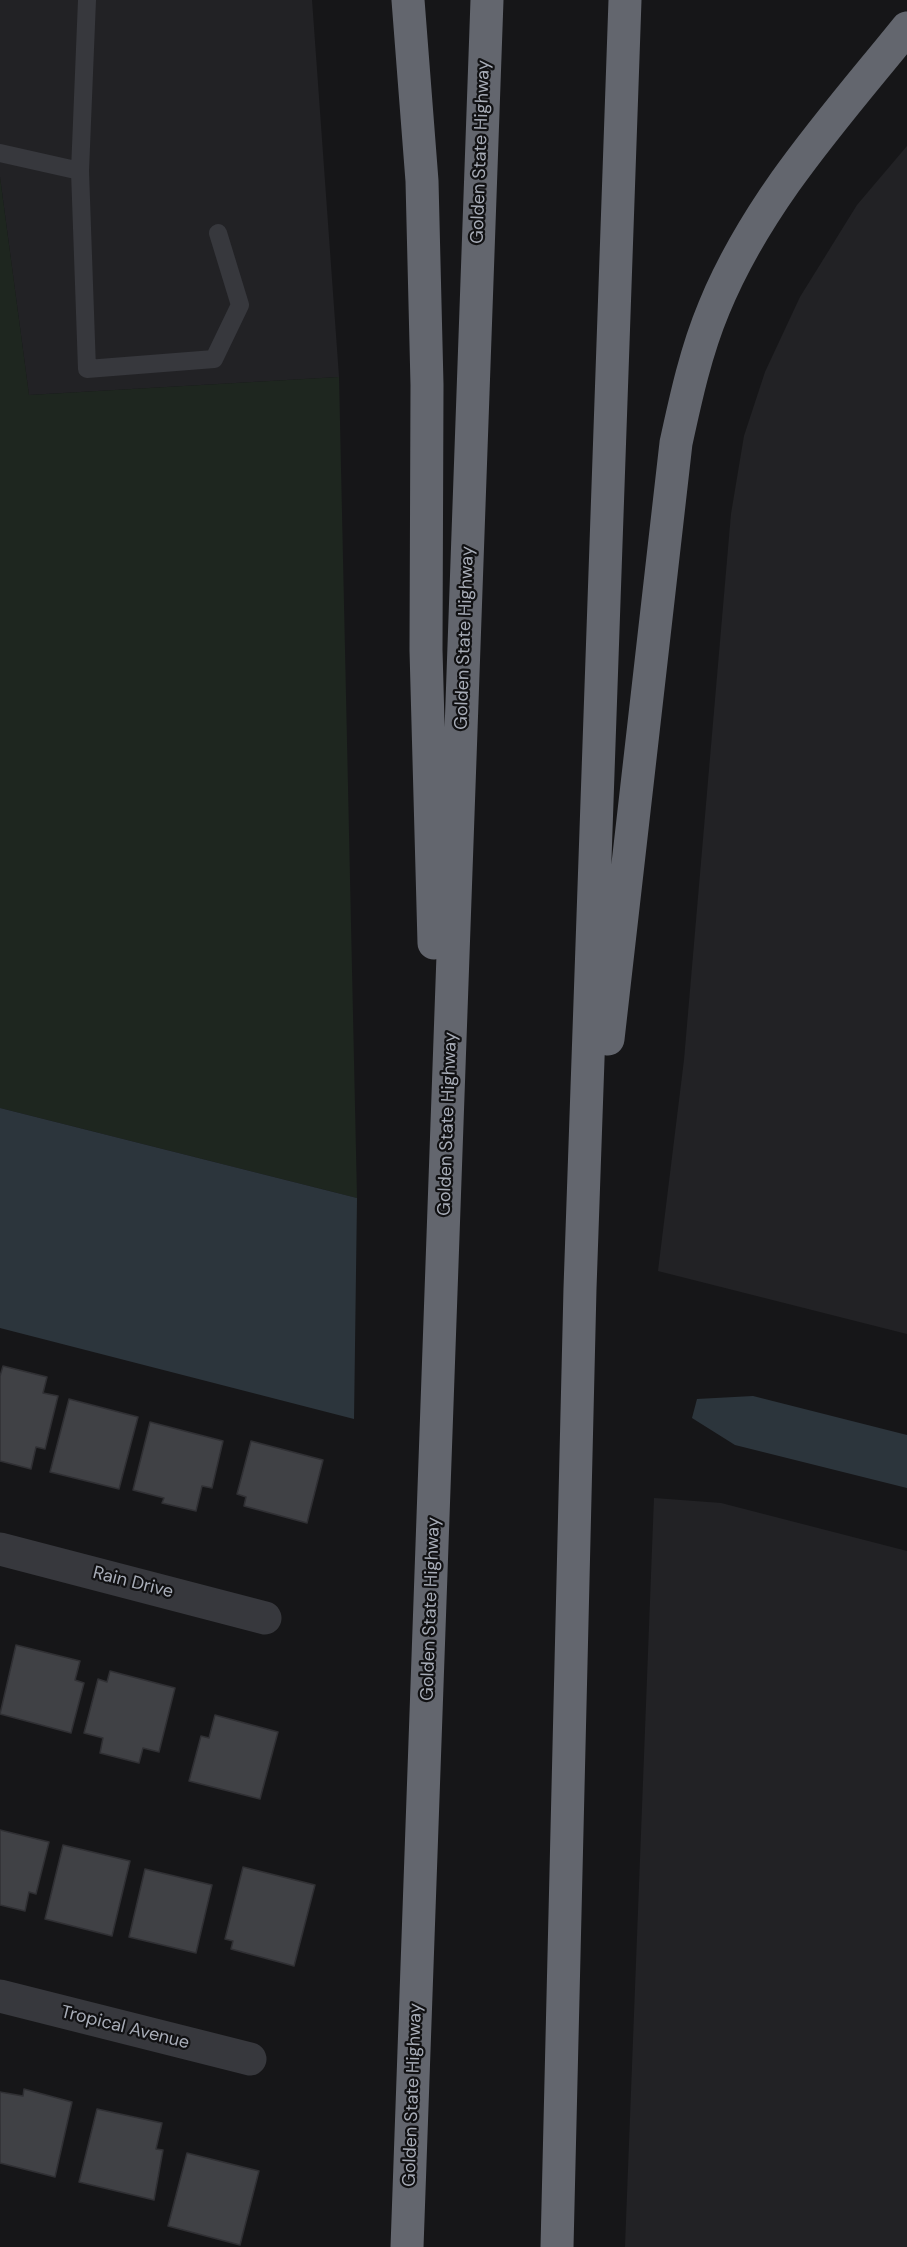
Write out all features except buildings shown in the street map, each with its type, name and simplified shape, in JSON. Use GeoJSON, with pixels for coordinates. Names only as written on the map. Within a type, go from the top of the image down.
{"type":"FeatureCollection","features":[{"type":"Feature","properties":{"kind":"highway"},"geometry":{"type":"LineString","coordinates":[[408,0],[422,181],[427,385],[426,650],[443,1273]]}},
{"type":"Feature","properties":{"kind":"highway","name":"Golden State Highway"},"geometry":{"type":"LineString","coordinates":[[407,2247],[487,0]]}},
{"type":"Feature","properties":{"kind":"highway"},"geometry":{"type":"LineString","coordinates":[[557,2247],[580,1288],[625,0]]}},
{"type":"Feature","properties":{"kind":"highway"},"geometry":{"type":"LineString","coordinates":[[580,1288],[676,443],[693,369],[714,308],[747,239],[788,175],[907,27]]}},
{"type":"Feature","properties":{"kind":"street","name":"Rain Drive"},"geometry":{"type":"LineString","coordinates":[[0,1549],[266,1618]]}},
{"type":"Feature","properties":{"kind":"street","name":"Tropical Avenue"},"geometry":{"type":"LineString","coordinates":[[0,1996],[250,2059]]}},
{"type":"Feature","properties":{"kind":"lane"},"geometry":{"type":"LineString","coordinates":[[87,0],[80,171],[87,369],[214,359],[240,305],[218,233]]}},
{"type":"Feature","properties":{"kind":"lane"},"geometry":{"type":"LineString","coordinates":[[0,153],[80,171]]}},
{"type":"Feature","properties":{"kind":"shaded area"},"geometry":{"type":"Polygon","coordinates":[[[0,0],[312,0],[339,377],[29,395],[0,177],[0,0]]]}},
{"type":"Feature","properties":{"kind":"shaded area"},"geometry":{"type":"Polygon","coordinates":[[[907,146],[907,1334],[658,1271],[684,1060],[731,514],[744,436],[765,372],[800,297],[857,205],[907,146]]]}},
{"type":"Feature","properties":{"kind":"shaded area"},"geometry":{"type":"Polygon","coordinates":[[[0,177],[29,395],[339,377],[357,1198],[0,1108],[0,177]]]}},
{"type":"Feature","properties":{"kind":"shaded area"},"geometry":{"type":"Polygon","coordinates":[[[0,1108],[357,1198],[354,1419],[0,1328],[0,1108]]]}},
{"type":"Feature","properties":{"kind":"shaded area"},"geometry":{"type":"Polygon","coordinates":[[[753,1396],[907,1435],[907,1488],[735,1445],[692,1418],[697,1399],[753,1396]]]}},
{"type":"Feature","properties":{"kind":"shaded area"},"geometry":{"type":"Polygon","coordinates":[[[654,1498],[721,1503],[907,1551],[907,2247],[625,2247],[654,1498]]]}}]}
